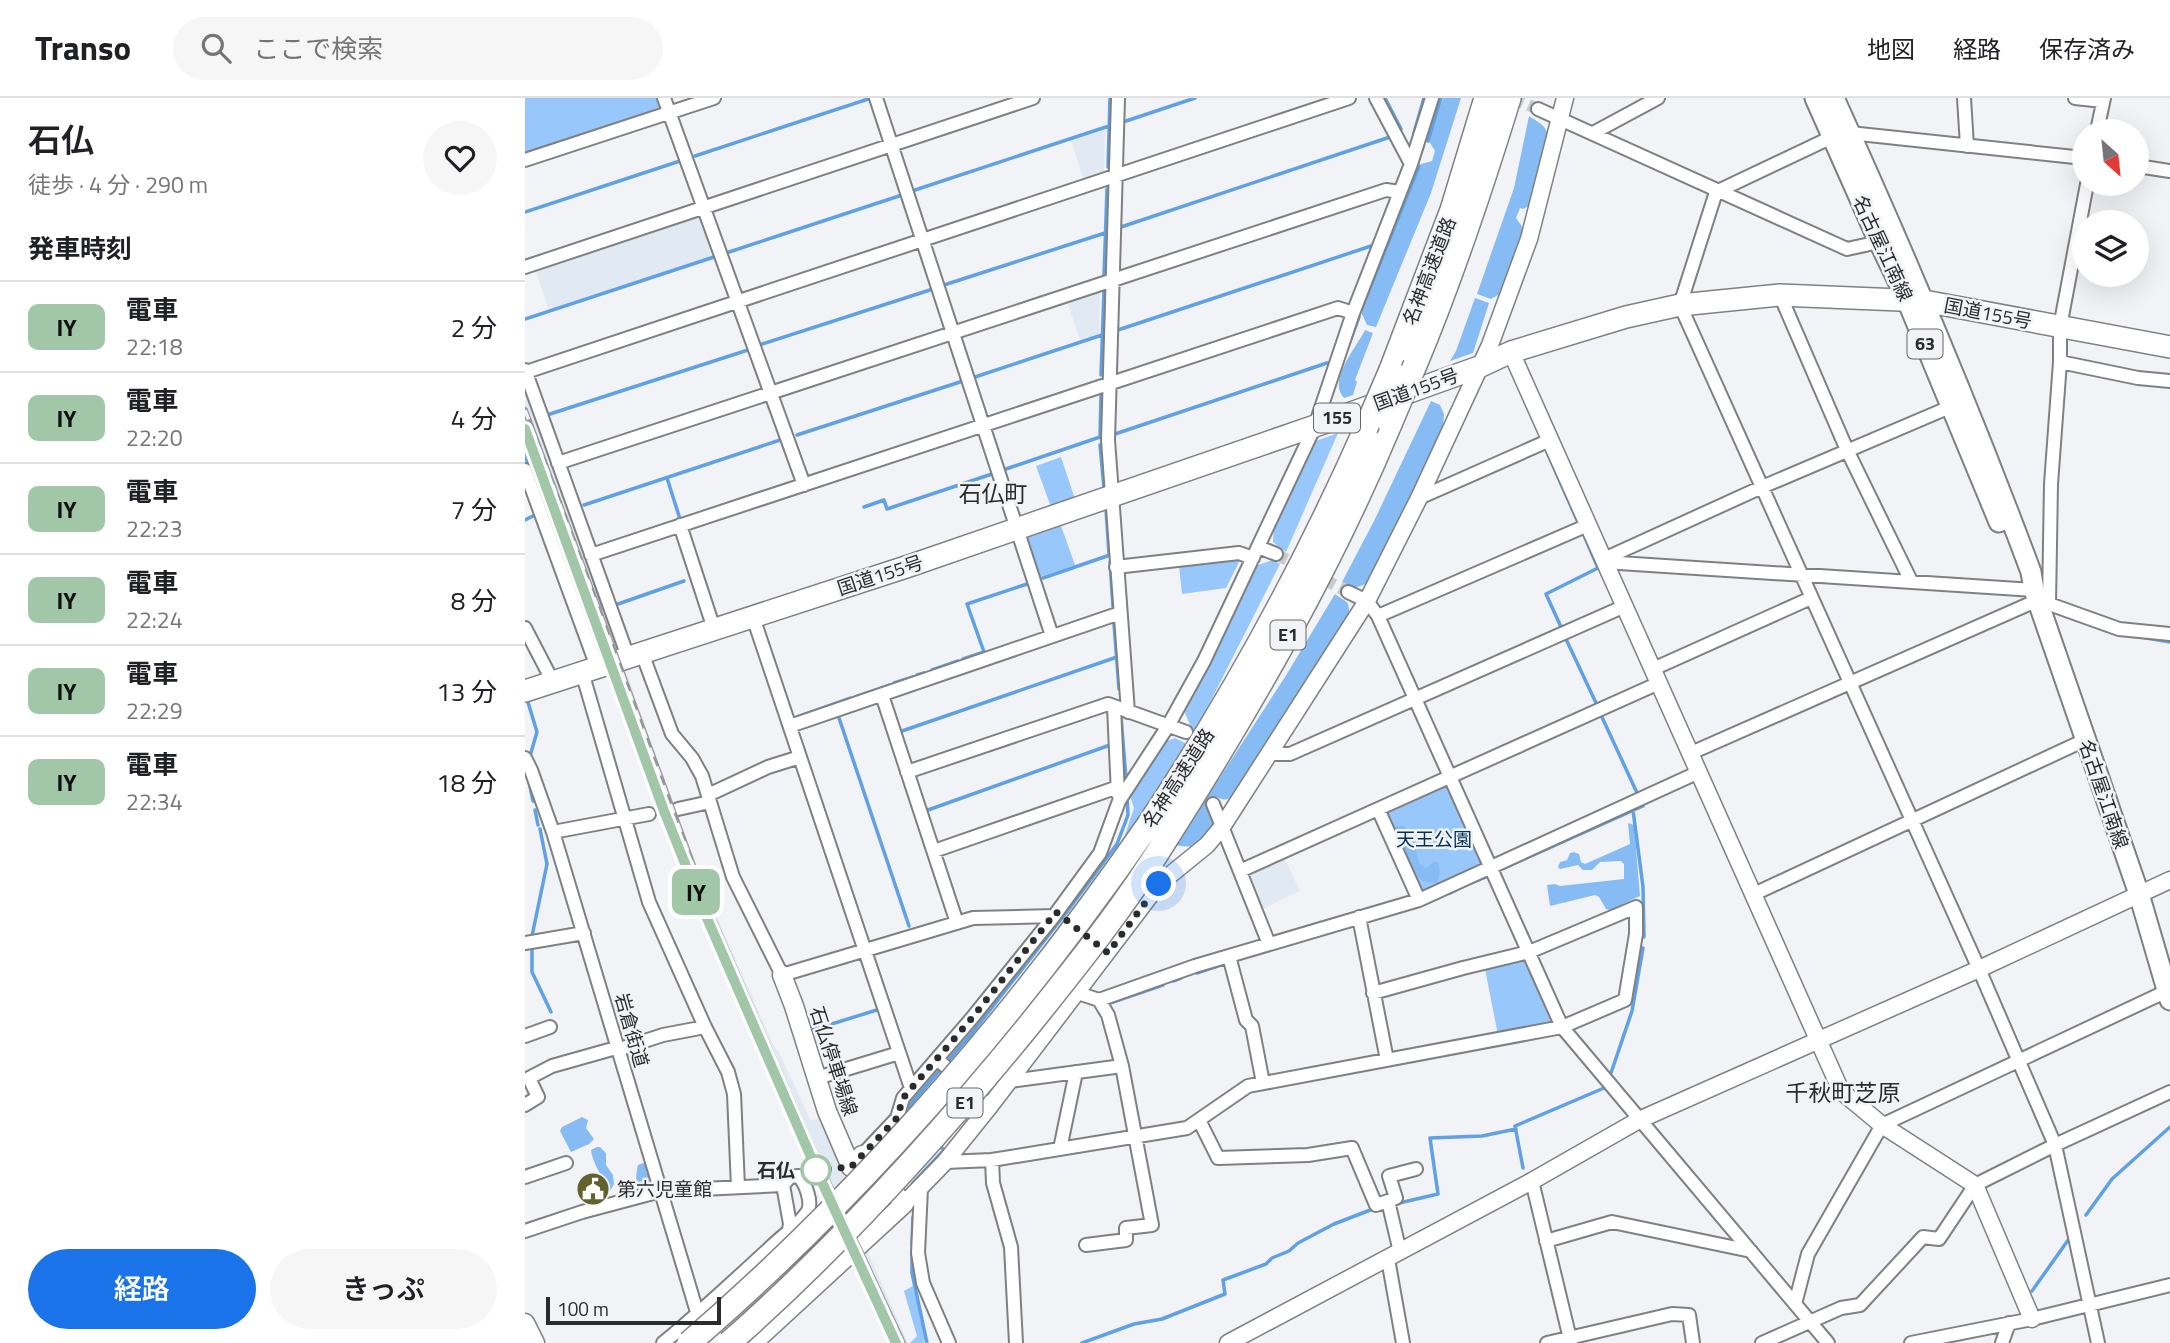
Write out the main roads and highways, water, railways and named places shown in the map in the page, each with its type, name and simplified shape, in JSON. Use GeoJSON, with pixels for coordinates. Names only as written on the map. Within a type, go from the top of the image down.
{"type":"FeatureCollection","features":[{"type":"Feature","properties":{"kind":"highway","name":"名神高速道路"},"geometry":{"type":"LineString","coordinates":[[729,1343],[863,1214],[973,1094],[1092,947],[1159,830],[1302,564],[1366,428],[1452,210],[1486,98]]}},
{"type":"Feature","properties":{"kind":"highway","name":"名神高速道路"},"geometry":{"type":"LineString","coordinates":[[689,1343],[802,1240],[883,1158],[935,1100],[1159,830],[1265,675],[1318,580],[1391,424],[1473,215],[1509,98]]}},
{"type":"Feature","properties":{"kind":"highway","name":"国道155号"},"geometry":{"type":"LineString","coordinates":[[525,691],[1019,528],[1315,426],[1479,367],[1511,352],[1604,323],[1680,305],[1780,295],[1916,300],[2170,346]]}},
{"type":"Feature","properties":{"kind":"main road","name":"名古屋江南線"},"geometry":{"type":"LineString","coordinates":[[1815,98],[1841,135],[1989,460],[2040,598],[2085,740],[2139,894],[2169,996]]}},
{"type":"Feature","properties":{"kind":"main road","name":"名古屋江南線"},"geometry":{"type":"LineString","coordinates":[[1834,98],[1841,135],[1879,242],[1916,300],[1950,407],[2021,574],[2040,598]]}},
{"type":"Feature","properties":{"kind":"main road","name":"石仏停車場線"},"geometry":{"type":"LineString","coordinates":[[753,1343],[904,1204],[862,1155],[851,1167],[827,1111],[782,975]]}},
{"type":"Feature","properties":{"kind":"main road"},"geometry":{"type":"LineString","coordinates":[[525,1323],[534,1343]]}},
{"type":"Feature","properties":{"kind":"waterway"},"geometry":{"type":"LineString","coordinates":[[695,156],[871,98]]}},
{"type":"Feature","properties":{"kind":"waterway"},"geometry":{"type":"LineString","coordinates":[[1108,167],[1110,98]]}},
{"type":"Feature","properties":{"kind":"waterway"},"geometry":{"type":"LineString","coordinates":[[1123,122],[1195,98]]}},
{"type":"Feature","properties":{"kind":"waterway"},"geometry":{"type":"LineString","coordinates":[[1385,98],[1401,129]]}},
{"type":"Feature","properties":{"kind":"waterway"},"geometry":{"type":"LineString","coordinates":[[1414,133],[1424,98]]}},
{"type":"Feature","properties":{"kind":"waterway"},"geometry":{"type":"LineString","coordinates":[[1428,141],[1441,98]]}},
{"type":"Feature","properties":{"kind":"waterway"},"geometry":{"type":"LineString","coordinates":[[915,190],[1109,126]]}},
{"type":"Feature","properties":{"kind":"waterway"},"geometry":{"type":"LineString","coordinates":[[1121,227],[1390,137]]}},
{"type":"Feature","properties":{"kind":"waterway"},"geometry":{"type":"LineString","coordinates":[[525,212],[680,161]]}},
{"type":"Feature","properties":{"kind":"waterway"},"geometry":{"type":"LineString","coordinates":[[1361,310],[1419,166]]}},
{"type":"Feature","properties":{"kind":"waterway"},"geometry":{"type":"LineString","coordinates":[[1104,276],[1107,189]]}},
{"type":"Feature","properties":{"kind":"waterway"},"geometry":{"type":"LineString","coordinates":[[729,252],[902,195]]}},
{"type":"Feature","properties":{"kind":"waterway"},"geometry":{"type":"LineString","coordinates":[[944,285],[1105,233]]}},
{"type":"Feature","properties":{"kind":"waterway"},"geometry":{"type":"LineString","coordinates":[[1118,330],[1371,246]]}},
{"type":"Feature","properties":{"kind":"waterway"},"geometry":{"type":"LineString","coordinates":[[525,319],[714,257]]}},
{"type":"Feature","properties":{"kind":"waterway"},"geometry":{"type":"LineString","coordinates":[[762,344],[933,289]]}},
{"type":"Feature","properties":{"kind":"waterway"},"geometry":{"type":"LineString","coordinates":[[1101,375],[1104,290]]}},
{"type":"Feature","properties":{"kind":"waterway"},"geometry":{"type":"LineString","coordinates":[[1346,352],[1359,317]]}},
{"type":"Feature","properties":{"kind":"waterway"},"geometry":{"type":"LineString","coordinates":[[975,377],[1102,335]]}},
{"type":"Feature","properties":{"kind":"waterway"},"geometry":{"type":"LineString","coordinates":[[550,414],[751,349]]}},
{"type":"Feature","properties":{"kind":"waterway"},"geometry":{"type":"LineString","coordinates":[[1115,434],[1327,363]]}},
{"type":"Feature","properties":{"kind":"waterway"},"geometry":{"type":"LineString","coordinates":[[797,435],[963,381]]}},
{"type":"Feature","properties":{"kind":"waterway"},"geometry":{"type":"LineString","coordinates":[[1006,469],[1100,437],[1101,396]]}},
{"type":"Feature","properties":{"kind":"waterway"},"geometry":{"type":"LineString","coordinates":[[584,505],[780,440]]}},
{"type":"Feature","properties":{"kind":"waterway"},"geometry":{"type":"LineString","coordinates":[[1100,445],[1104,488]]}},
{"type":"Feature","properties":{"kind":"waterway"},"geometry":{"type":"LineString","coordinates":[[1547,452],[1577,520]]}},
{"type":"Feature","properties":{"kind":"waterway"},"geometry":{"type":"LineString","coordinates":[[525,455],[530,469]]}},
{"type":"Feature","properties":{"kind":"waterway"},"geometry":{"type":"LineString","coordinates":[[864,507],[884,500],[887,509],[995,473]]}},
{"type":"Feature","properties":{"kind":"waterway"},"geometry":{"type":"LineString","coordinates":[[667,478],[680,519]]}},
{"type":"Feature","properties":{"kind":"waterway"},"geometry":{"type":"LineString","coordinates":[[1106,509],[1109,554]]}},
{"type":"Feature","properties":{"kind":"waterway"},"geometry":{"type":"LineString","coordinates":[[525,520],[533,516]]}},
{"type":"Feature","properties":{"kind":"waterway"},"geometry":{"type":"LineString","coordinates":[[1561,627],[1546,594],[1598,568],[1583,533]]}},
{"type":"Feature","properties":{"kind":"waterway"},"geometry":{"type":"LineString","coordinates":[[1043,578],[1110,555]]}},
{"type":"Feature","properties":{"kind":"waterway"},"geometry":{"type":"LineString","coordinates":[[1110,562],[1113,607]]}},
{"type":"Feature","properties":{"kind":"waterway"},"geometry":{"type":"LineString","coordinates":[[593,577],[603,608]]}},
{"type":"Feature","properties":{"kind":"waterway"},"geometry":{"type":"LineString","coordinates":[[618,604],[684,581]]}},
{"type":"Feature","properties":{"kind":"waterway"},"geometry":{"type":"LineString","coordinates":[[963,659],[984,652],[967,604],[1030,583]]}},
{"type":"Feature","properties":{"kind":"waterway"},"geometry":{"type":"LineString","coordinates":[[1114,624],[1119,689]]}},
{"type":"Feature","properties":{"kind":"waterway"},"geometry":{"type":"LineString","coordinates":[[1565,637],[1597,705]]}},
{"type":"Feature","properties":{"kind":"waterway"},"geometry":{"type":"LineString","coordinates":[[2141,637],[2170,642]]}},
{"type":"Feature","properties":{"kind":"waterway"},"geometry":{"type":"LineString","coordinates":[[902,731],[1117,657]]}},
{"type":"Feature","properties":{"kind":"waterway"},"geometry":{"type":"LineString","coordinates":[[932,670],[958,661]]}},
{"type":"Feature","properties":{"kind":"waterway"},"geometry":{"type":"LineString","coordinates":[[917,675],[924,673]]}},
{"type":"Feature","properties":{"kind":"waterway"},"geometry":{"type":"LineString","coordinates":[[894,683],[913,677]]}},
{"type":"Feature","properties":{"kind":"waterway"},"geometry":{"type":"LineString","coordinates":[[855,697],[890,685]]}},
{"type":"Feature","properties":{"kind":"waterway"},"geometry":{"type":"LineString","coordinates":[[797,717],[851,698]]}},
{"type":"Feature","properties":{"kind":"waterway"},"geometry":{"type":"LineString","coordinates":[[527,699],[537,732],[530,756]]}},
{"type":"Feature","properties":{"kind":"waterway"},"geometry":{"type":"LineString","coordinates":[[1601,715],[1638,795]]}},
{"type":"Feature","properties":{"kind":"waterway"},"geometry":{"type":"LineString","coordinates":[[1121,717],[1126,778]]}},
{"type":"Feature","properties":{"kind":"waterway"},"geometry":{"type":"LineString","coordinates":[[839,718],[909,926]]}},
{"type":"Feature","properties":{"kind":"waterway"},"geometry":{"type":"LineString","coordinates":[[928,810],[1110,745]]}},
{"type":"Feature","properties":{"kind":"waterway"},"geometry":{"type":"LineString","coordinates":[[529,782],[533,801]]}},
{"type":"Feature","properties":{"kind":"waterway"},"geometry":{"type":"LineString","coordinates":[[912,1112],[909,1106],[972,1033],[1117,844],[1128,815],[1127,797]]}},
{"type":"Feature","properties":{"kind":"waterway"},"geometry":{"type":"LineString","coordinates":[[1504,868],[1642,805]]}},
{"type":"Feature","properties":{"kind":"waterway"},"geometry":{"type":"LineString","coordinates":[[535,810],[538,825]]}},
{"type":"Feature","properties":{"kind":"waterway"},"geometry":{"type":"LineString","coordinates":[[1633,810],[1643,887],[1644,937]]}},
{"type":"Feature","properties":{"kind":"waterway"},"geometry":{"type":"LineString","coordinates":[[532,936],[547,864],[540,829]]}},
{"type":"Feature","properties":{"kind":"waterway"},"geometry":{"type":"LineString","coordinates":[[1471,883],[1486,877]]}},
{"type":"Feature","properties":{"kind":"waterway"},"geometry":{"type":"LineString","coordinates":[[1450,893],[1462,887]]}},
{"type":"Feature","properties":{"kind":"waterway"},"geometry":{"type":"LineString","coordinates":[[532,948],[532,972],[551,1012]]}},
{"type":"Feature","properties":{"kind":"waterway"},"geometry":{"type":"LineString","coordinates":[[1611,1073],[1632,1011],[1643,948]]}},
{"type":"Feature","properties":{"kind":"waterway"},"geometry":{"type":"LineString","coordinates":[[1197,973],[1229,962]]}},
{"type":"Feature","properties":{"kind":"waterway"},"geometry":{"type":"LineString","coordinates":[[1173,981],[1181,978]]}},
{"type":"Feature","properties":{"kind":"waterway"},"geometry":{"type":"LineString","coordinates":[[1110,1003],[1163,985]]}},
{"type":"Feature","properties":{"kind":"waterway"},"geometry":{"type":"LineString","coordinates":[[809,1031],[880,1009]]}},
{"type":"Feature","properties":{"kind":"waterway"},"geometry":{"type":"LineString","coordinates":[[1523,1168],[1515,1126],[1604,1088]]}},
{"type":"Feature","properties":{"kind":"waterway"},"geometry":{"type":"LineString","coordinates":[[2086,1215],[2112,1179],[2170,1127]]}},
{"type":"Feature","properties":{"kind":"waterway"},"geometry":{"type":"LineString","coordinates":[[1395,1204],[1438,1194],[1430,1138],[1482,1136],[1516,1129]]}},
{"type":"Feature","properties":{"kind":"waterway"},"geometry":{"type":"LineString","coordinates":[[913,1187],[913,1183],[944,1150],[939,1145]]}},
{"type":"Feature","properties":{"kind":"waterway"},"geometry":{"type":"LineString","coordinates":[[1082,1343],[1134,1324],[1162,1319],[1225,1294],[1223,1280],[1266,1264],[1272,1258],[1334,1224],[1373,1209]]}},
{"type":"Feature","properties":{"kind":"waterway"},"geometry":{"type":"LineString","coordinates":[[912,1245],[913,1217]]}},
{"type":"Feature","properties":{"kind":"waterway"},"geometry":{"type":"LineString","coordinates":[[2032,1291],[2071,1236]]}},
{"type":"Feature","properties":{"kind":"waterway"},"geometry":{"type":"LineString","coordinates":[[912,1253],[912,1273],[927,1343]]}},
{"type":"Feature","properties":{"kind":"tunnel"},"geometry":{"type":"LineString","coordinates":[[1512,98],[1538,109]]}},
{"type":"Feature","properties":{"kind":"tunnel"},"geometry":{"type":"LineString","coordinates":[[1276,554],[1348,592]]}},
{"type":"Feature","properties":{"kind":"railway"},"geometry":{"type":"LineString","coordinates":[[525,410],[711,914],[815,1154],[903,1343]]}},
{"type":"Feature","properties":{"kind":"train","name":"IY"},"geometry":{"type":"LineString","coordinates":[[525,429],[664,811],[706,916],[821,1180],[896,1343]]}},
{"type":"Feature","properties":{"kind":"place","name":"石仏"},"geometry":{"type":"Point","coordinates":[816,1170]}},
{"type":"Feature","properties":{"kind":"place","name":"第六児童館"},"geometry":{"type":"Point","coordinates":[593,1189]}},
{"type":"Feature","properties":{"kind":"district","name":"石仏町"},"geometry":{"type":"Point","coordinates":[993,494]}},
{"type":"Feature","properties":{"kind":"district","name":"千秋町芝原"},"geometry":{"type":"Point","coordinates":[1843,1093]}},
{"type":"Feature","properties":{"kind":"park label","name":"天王公園"},"geometry":{"type":"Point","coordinates":[1434,839]}}]}
